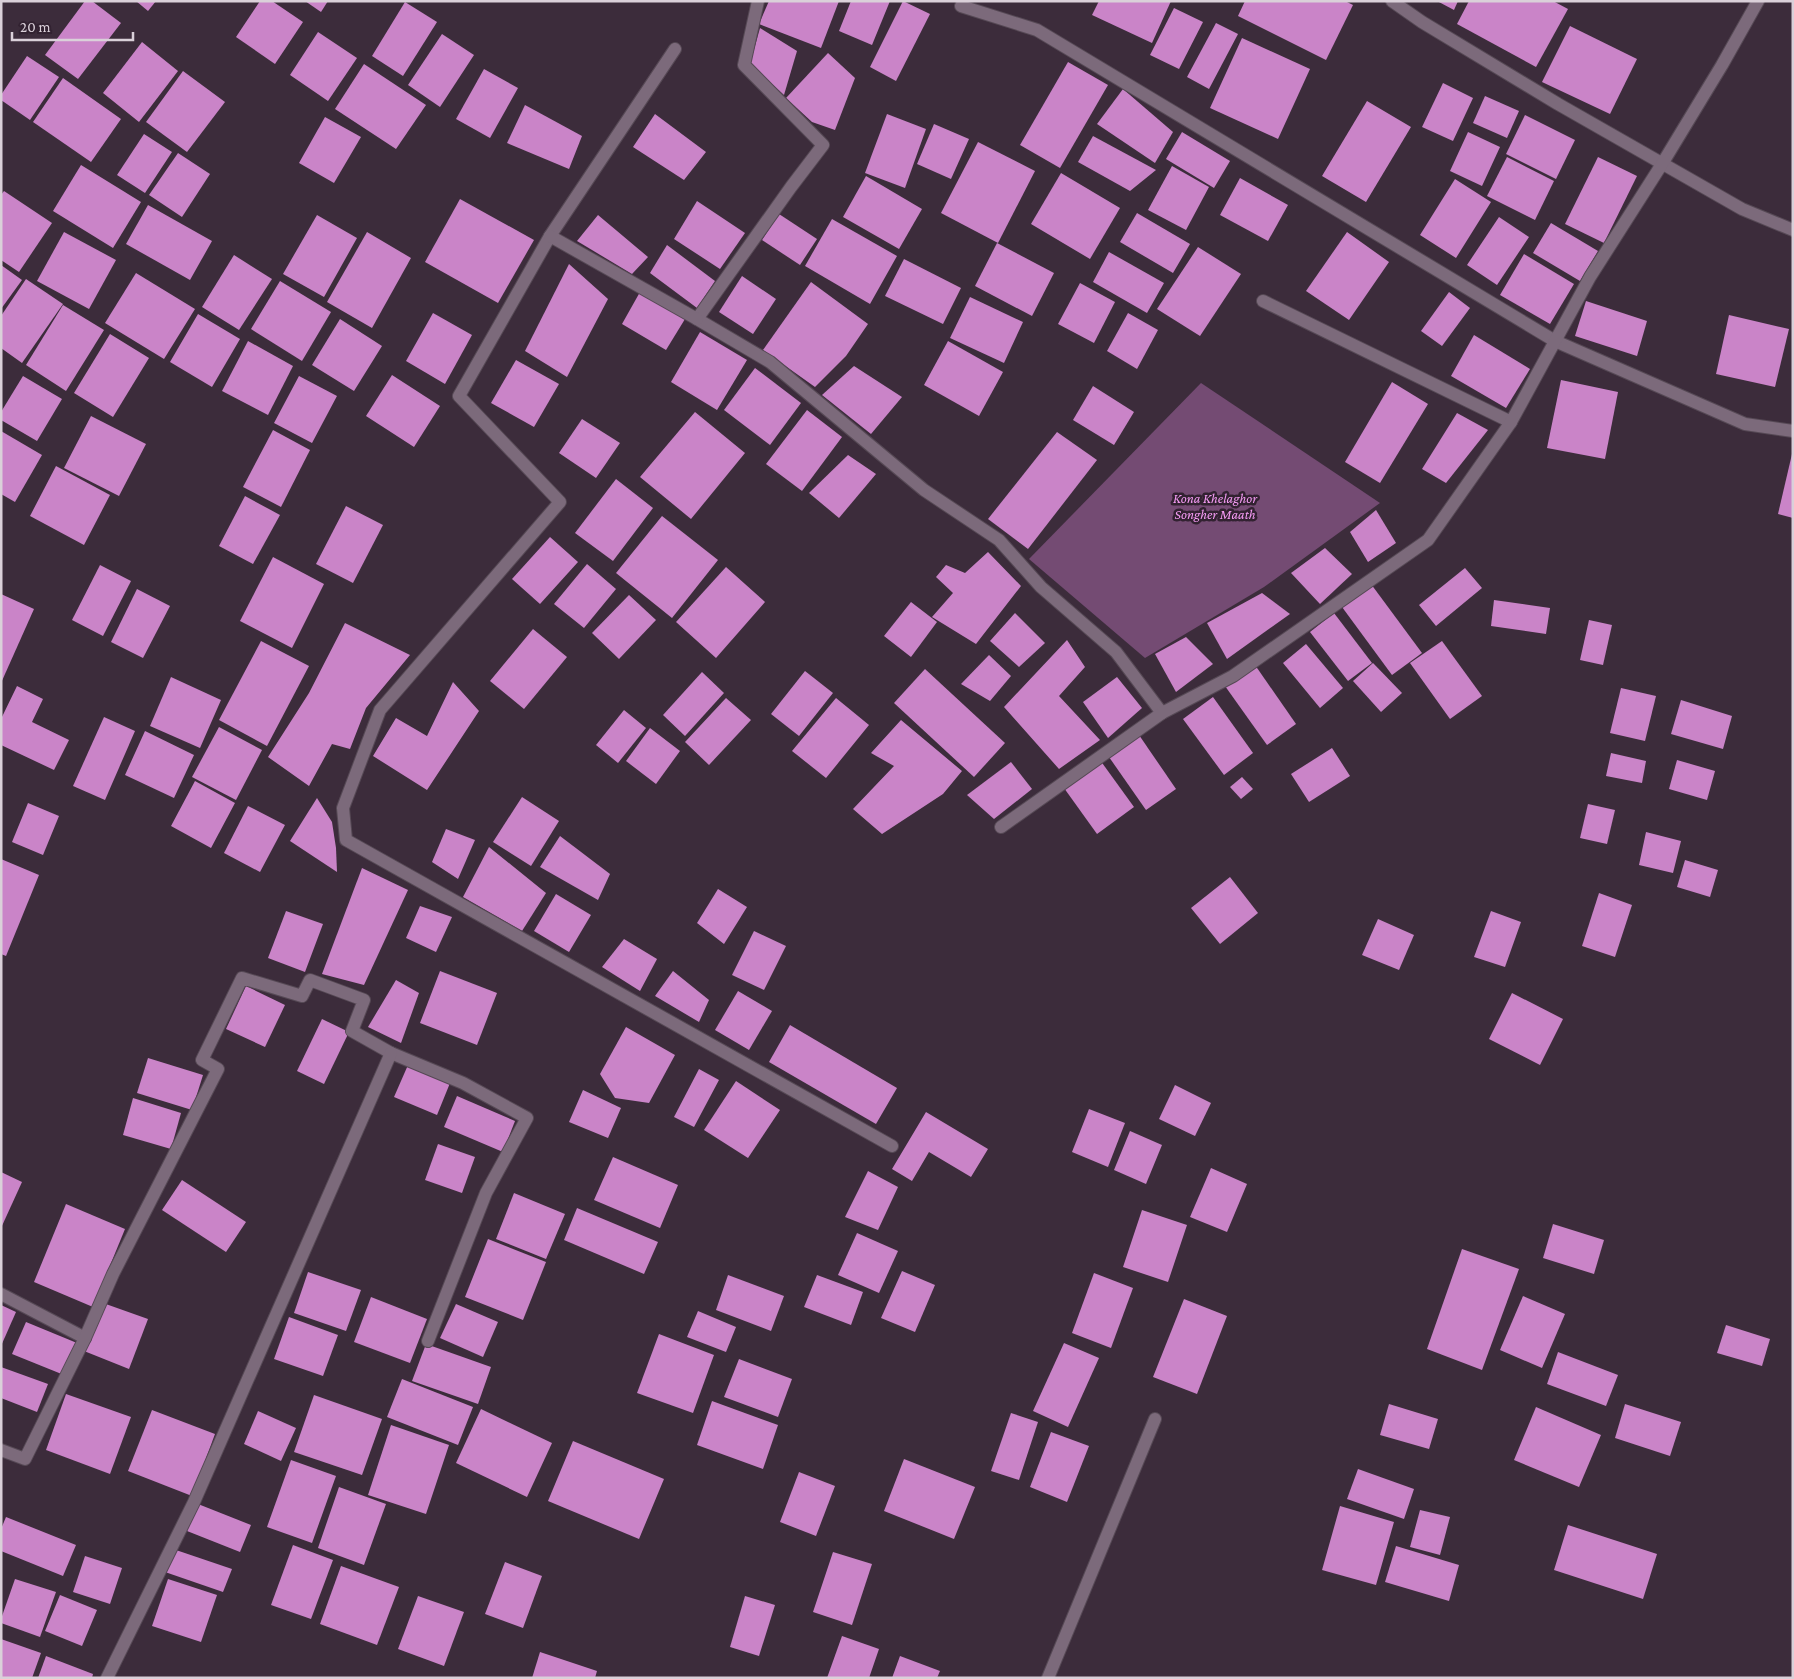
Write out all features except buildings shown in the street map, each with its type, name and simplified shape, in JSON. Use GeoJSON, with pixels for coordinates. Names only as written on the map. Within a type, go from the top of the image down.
{"type":"FeatureCollection","features":[{"type":"Feature","properties":{"kind":"street"},"geometry":{"type":"LineString","coordinates":[[698,319],[823,145],[744,65],[758,1]]}},
{"type":"Feature","properties":{"kind":"street"},"geometry":{"type":"LineString","coordinates":[[1392,1],[1430,27],[1662,164],[1742,209],[1793,230]]}},
{"type":"Feature","properties":{"kind":"street"},"geometry":{"type":"LineString","coordinates":[[1001,827],[1162,713],[1233,676],[1428,540],[1511,422],[1590,277],[1662,164],[1758,1]]}},
{"type":"Feature","properties":{"kind":"street"},"geometry":{"type":"LineString","coordinates":[[961,6],[1037,30],[1555,341],[1745,424],[1793,431]]}},
{"type":"Feature","properties":{"kind":"street"},"geometry":{"type":"LineString","coordinates":[[675,49],[550,236],[459,396],[560,502],[380,710],[343,808],[346,840],[892,1146]]}},
{"type":"Feature","properties":{"kind":"street"},"geometry":{"type":"LineString","coordinates":[[550,236],[698,319],[770,362],[924,490],[999,540],[1041,587],[1116,652],[1162,713]]}},
{"type":"Feature","properties":{"kind":"street"},"geometry":{"type":"LineString","coordinates":[[1264,301],[1511,422]]}},
{"type":"Feature","properties":{"kind":"street"},"geometry":{"type":"LineString","coordinates":[[1,1450],[24,1459],[85,1338],[113,1274],[218,1069],[202,1060],[242,978],[302,996],[310,980],[364,1000],[352,1031],[390,1053],[464,1083],[527,1118],[486,1192],[428,1341]]}},
{"type":"Feature","properties":{"kind":"street"},"geometry":{"type":"LineString","coordinates":[[107,1678],[194,1502],[390,1053]]}},
{"type":"Feature","properties":{"kind":"street"},"geometry":{"type":"LineString","coordinates":[[1,1294],[85,1338]]}},
{"type":"Feature","properties":{"kind":"street"},"geometry":{"type":"LineString","coordinates":[[1048,1678],[1156,1418]]}},
{"type":"Feature","properties":{"kind":"green space","name":"Kona Khelaghor Songher Maath"},"geometry":{"type":"Polygon","coordinates":[[[1201,383],[1380,503],[1264,587],[1145,658],[1029,559],[1201,383]]]}}]}
